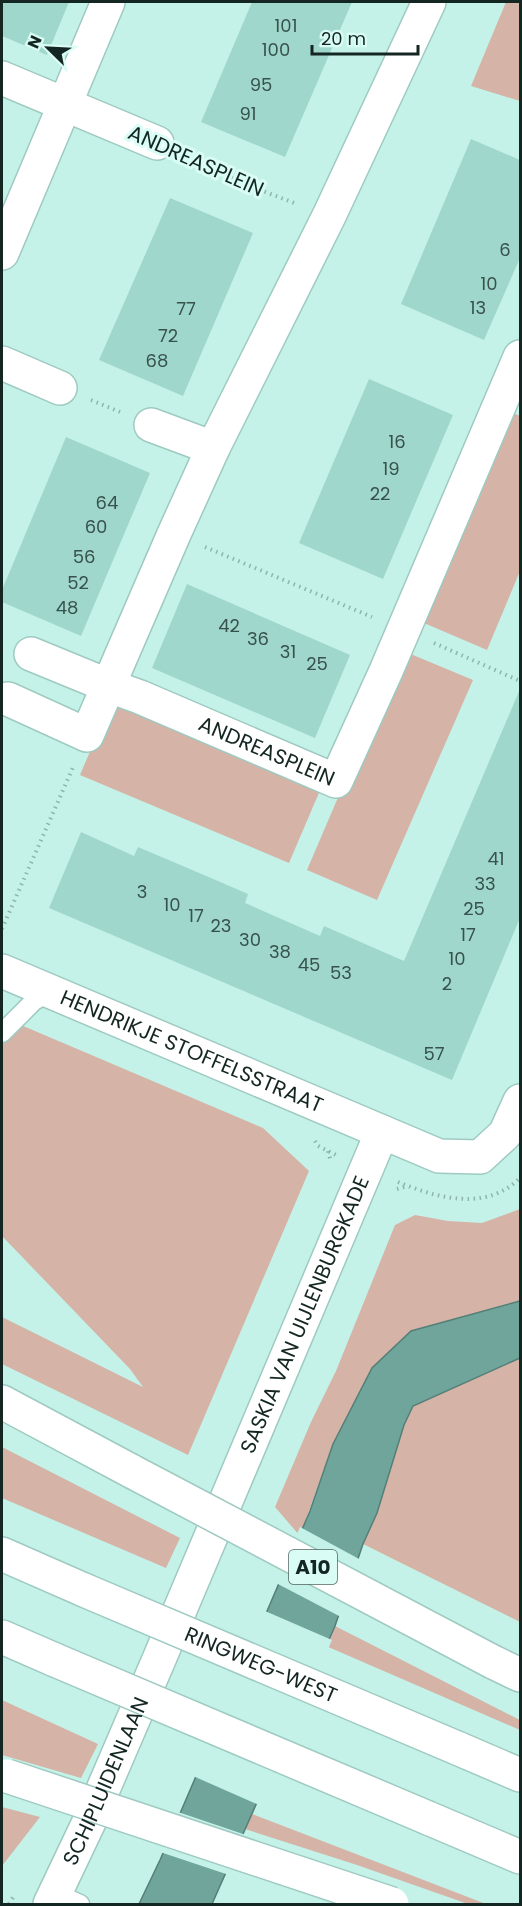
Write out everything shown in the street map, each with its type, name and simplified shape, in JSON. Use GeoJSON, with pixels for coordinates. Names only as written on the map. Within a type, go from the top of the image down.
{"type":"FeatureCollection","features":[{"type":"Feature","properties":{"kind":"main road"},"geometry":{"type":"LineString","coordinates":[[2,253],[108,2]]}},
{"type":"Feature","properties":{"kind":"main road"},"geometry":{"type":"LineString","coordinates":[[8,699],[87,735],[213,448],[329,216],[429,2]]}},
{"type":"Feature","properties":{"kind":"main road","name":"ANDREASPLEIN"},"geometry":{"type":"LineString","coordinates":[[2,78],[157,143]]}},
{"type":"Feature","properties":{"kind":"main road","name":"ANDREASPLEIN"},"geometry":{"type":"LineString","coordinates":[[31,654],[140,697],[336,781],[520,357]]}},
{"type":"Feature","properties":{"kind":"main road"},"geometry":{"type":"LineString","coordinates":[[2,363],[60,388]]}},
{"type":"Feature","properties":{"kind":"main road"},"geometry":{"type":"LineString","coordinates":[[151,425],[213,448]]}},
{"type":"Feature","properties":{"kind":"main road","name":"HENDRIKJE STOFFELSSTRAAT"},"geometry":{"type":"LineString","coordinates":[[2,971],[382,1132]]}},
{"type":"Feature","properties":{"kind":"main road"},"geometry":{"type":"LineString","coordinates":[[382,1132],[439,1156],[480,1157],[505,1134],[520,1101]]}},
{"type":"Feature","properties":{"kind":"main road","name":"SASKIA VAN UIJLENBURGKADE"},"geometry":{"type":"LineString","coordinates":[[160,1658],[382,1132]]}},
{"type":"Feature","properties":{"kind":"main road","name":"A10"},"geometry":{"type":"LineString","coordinates":[[2,1402],[507,1669]]}},
{"type":"Feature","properties":{"kind":"main road","name":"RINGWEG-WEST"},"geometry":{"type":"LineString","coordinates":[[2,1554],[520,1775]]}},
{"type":"Feature","properties":{"kind":"main road"},"geometry":{"type":"LineString","coordinates":[[2,1637],[520,1857]]}},
{"type":"Feature","properties":{"kind":"main road","name":"SCHIPLUIDENLAAN"},"geometry":{"type":"LineString","coordinates":[[61,1901],[89,1822],[160,1658]]}},
{"type":"Feature","properties":{"kind":"main road"},"geometry":{"type":"LineString","coordinates":[[4,1775],[393,1904]]}},
{"type":"Feature","properties":{"kind":"lane"},"geometry":{"type":"LineString","coordinates":[[2,1033],[34,1001],[50,992]]}},
{"type":"Feature","properties":{"kind":"path","name":"ANDREASPLEIN"},"geometry":{"type":"LineString","coordinates":[[157,143],[255,188],[329,216]]}},
{"type":"Feature","properties":{"kind":"path"},"geometry":{"type":"LineString","coordinates":[[60,388],[151,425]]}},
{"type":"Feature","properties":{"kind":"path"},"geometry":{"type":"LineString","coordinates":[[174,534],[403,629],[520,681]]}},
{"type":"Feature","properties":{"kind":"path"},"geometry":{"type":"LineString","coordinates":[[2,929],[87,735]]}},
{"type":"Feature","properties":{"kind":"shaded area"},"geometry":{"type":"Polygon","coordinates":[[[506,2],[520,2],[520,101],[471,86],[506,2]]]}},
{"type":"Feature","properties":{"kind":"shaded area"},"geometry":{"type":"Polygon","coordinates":[[[507,410],[520,416],[520,571],[487,650],[417,620],[507,410]]]}},
{"type":"Feature","properties":{"kind":"shaded area"},"geometry":{"type":"Polygon","coordinates":[[[401,650],[473,680],[377,900],[307,870],[401,650]]]}},
{"type":"Feature","properties":{"kind":"shaded area"},"geometry":{"type":"Polygon","coordinates":[[[112,700],[321,788],[289,863],[80,775],[112,700]]]}},
{"type":"Feature","properties":{"kind":"shaded area"},"geometry":{"type":"Polygon","coordinates":[[[2,1017],[263,1128],[309,1171],[188,1455],[2,1364],[2,1317],[143,1387],[130,1369],[2,1236],[2,1017]]]}},
{"type":"Feature","properties":{"kind":"shaded area"},"geometry":{"type":"Polygon","coordinates":[[[520,1209],[520,1301],[411,1331],[372,1368],[333,1444],[300,1536],[275,1507],[311,1422],[336,1371],[395,1225],[415,1215],[448,1221],[482,1223],[520,1209]]]}},
{"type":"Feature","properties":{"kind":"shaded area"},"geometry":{"type":"Polygon","coordinates":[[[520,1358],[520,1622],[363,1544],[377,1513],[404,1425],[414,1405],[520,1358]]]}},
{"type":"Feature","properties":{"kind":"shaded area"},"geometry":{"type":"Polygon","coordinates":[[[2,1447],[180,1538],[166,1568],[2,1498],[2,1447]]]}},
{"type":"Feature","properties":{"kind":"shaded area"},"geometry":{"type":"Polygon","coordinates":[[[335,1626],[520,1720],[520,1730],[326,1646],[335,1626]]]}},
{"type":"Feature","properties":{"kind":"shaded area"},"geometry":{"type":"Polygon","coordinates":[[[2,1700],[98,1744],[81,1778],[2,1755],[2,1700]]]}},
{"type":"Feature","properties":{"kind":"shaded area"},"geometry":{"type":"Polygon","coordinates":[[[2,1807],[40,1817],[2,1866],[2,1807]]]}},
{"type":"Feature","properties":{"kind":"shaded area"},"geometry":{"type":"Polygon","coordinates":[[[252,1814],[486,1904],[468,1904],[245,1829],[252,1814]]]}},
{"type":"Feature","properties":{"kind":"water"},"geometry":{"type":"Polygon","coordinates":[[[520,1301],[520,1358],[413,1406],[404,1425],[377,1513],[363,1544],[335,1626],[212,1904],[139,1904],[310,1511],[333,1444],[372,1368],[411,1331],[520,1301]]]}},
{"type":"Feature","properties":{"kind":"pier"},"geometry":{"type":"Polygon","coordinates":[[[300,1527],[361,1560],[341,1617],[276,1583],[300,1527]]]}},
{"type":"Feature","properties":{"kind":"pier"},"geometry":{"type":"Polygon","coordinates":[[[265,1611],[332,1640],[259,1805],[193,1776],[265,1611]]]}},
{"type":"Feature","properties":{"kind":"pier"},"geometry":{"type":"Polygon","coordinates":[[[178,1812],[246,1835],[229,1875],[160,1852],[178,1812]]]}},
{"type":"Feature","properties":{"kind":"building"},"geometry":{"type":"Polygon","coordinates":[[[2,2],[69,2],[47,55],[2,36],[2,2]]]}},
{"type":"Feature","properties":{"kind":"building"},"geometry":{"type":"Polygon","coordinates":[[[252,2],[352,2],[285,157],[201,122],[252,2]]]}},
{"type":"Feature","properties":{"kind":"building"},"geometry":{"type":"Polygon","coordinates":[[[471,139],[520,160],[520,258],[484,340],[401,304],[471,139]]]}},
{"type":"Feature","properties":{"kind":"building"},"geometry":{"type":"Polygon","coordinates":[[[170,198],[253,233],[183,396],[99,360],[170,198]]]}},
{"type":"Feature","properties":{"kind":"building"},"geometry":{"type":"Polygon","coordinates":[[[369,379],[453,415],[383,579],[299,543],[369,379]]]}},
{"type":"Feature","properties":{"kind":"building"},"geometry":{"type":"Polygon","coordinates":[[[66,437],[150,473],[81,636],[2,602],[2,590],[66,437]]]}},
{"type":"Feature","properties":{"kind":"building"},"geometry":{"type":"Polygon","coordinates":[[[187,584],[350,655],[315,738],[152,668],[187,584]]]}},
{"type":"Feature","properties":{"kind":"building"},"geometry":{"type":"Polygon","coordinates":[[[520,689],[520,918],[452,1080],[49,908],[81,832],[134,856],[138,847],[248,894],[245,903],[320,936],[324,926],[404,961],[520,689]]]}}]}
